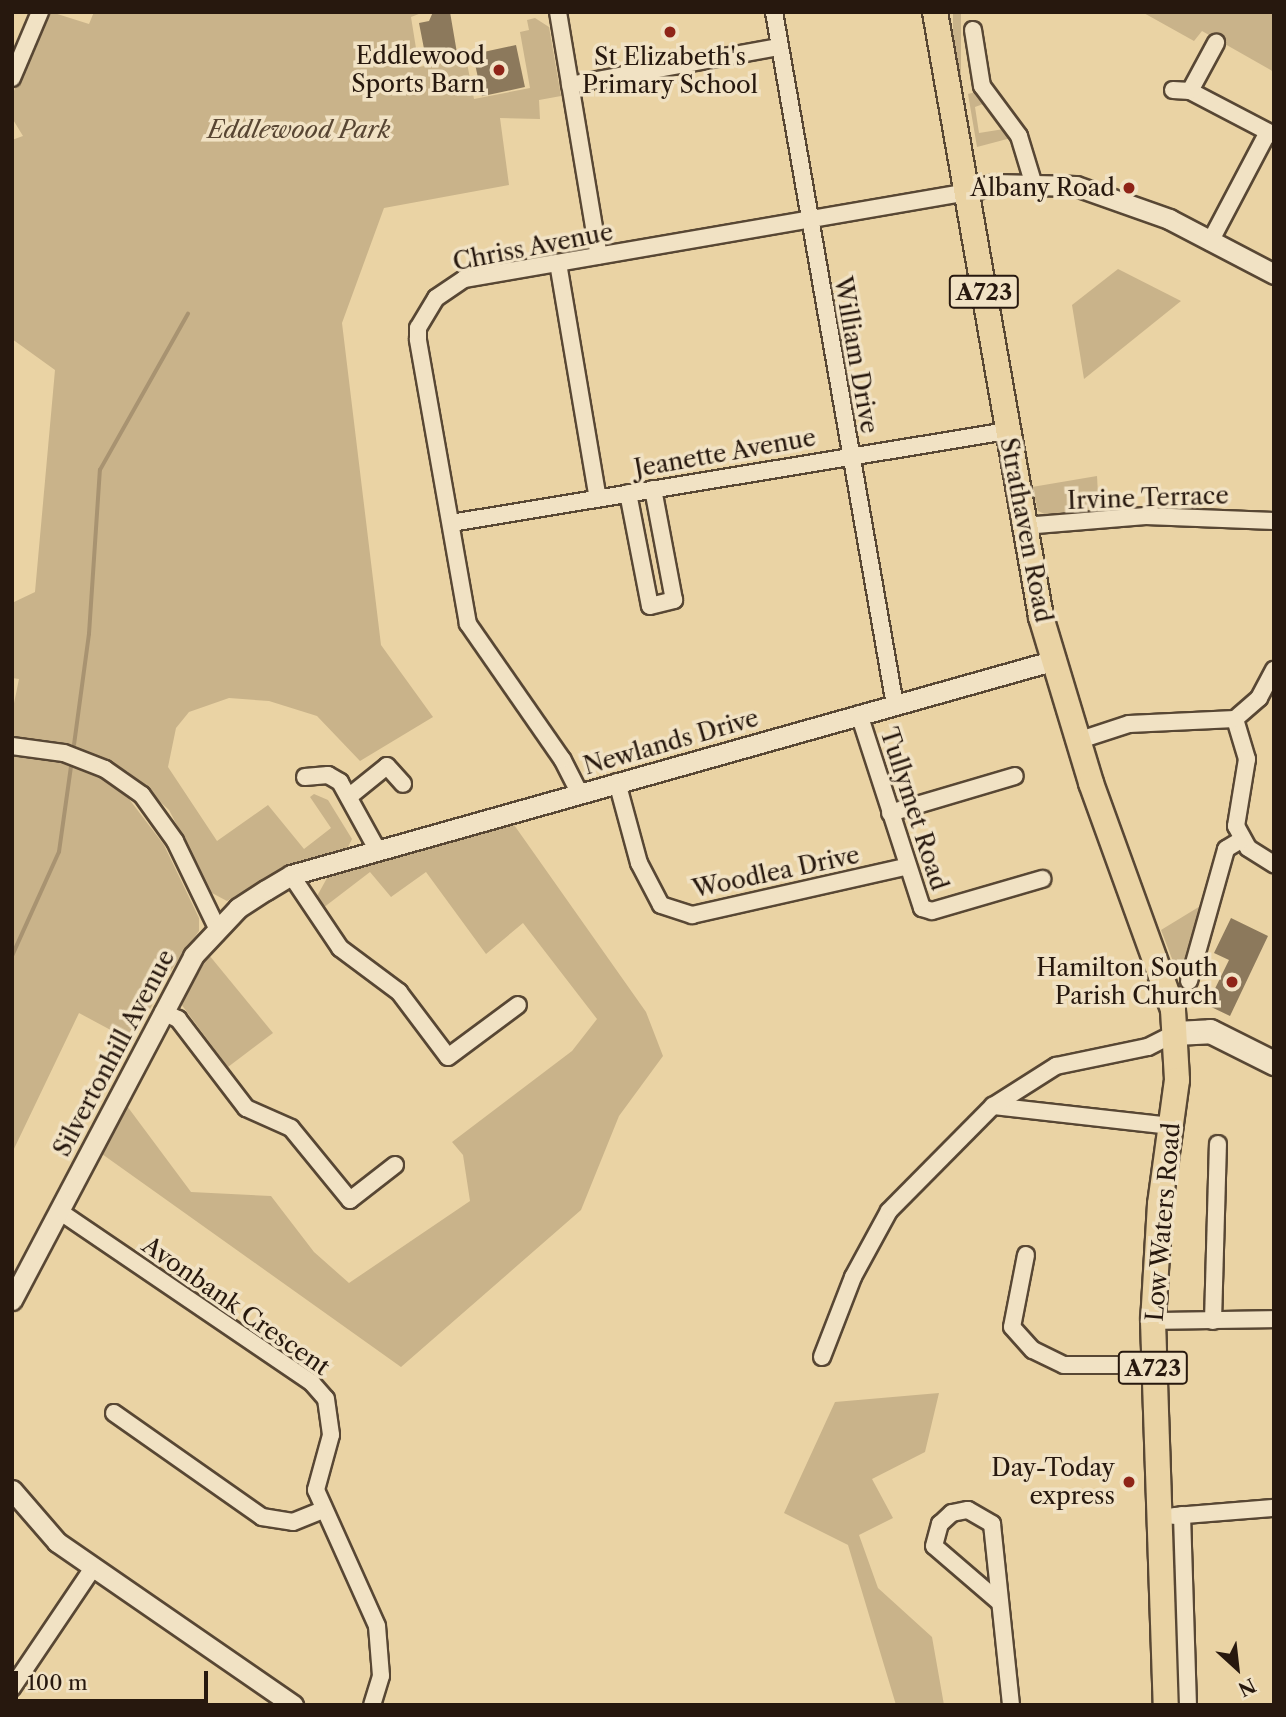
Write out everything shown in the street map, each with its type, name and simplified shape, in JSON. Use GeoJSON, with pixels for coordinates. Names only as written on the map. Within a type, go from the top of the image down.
{"type":"FeatureCollection","features":[{"type":"Feature","properties":{"kind":"main road","name":"Strathaven Road"},"geometry":{"type":"LineString","coordinates":[[935,12],[1024,526],[1052,661],[1077,741],[1173,1010],[1175,1033]]}},
{"type":"Feature","properties":{"kind":"main road"},"geometry":{"type":"LineString","coordinates":[[1175,1033],[1210,1031],[1274,1063]]}},
{"type":"Feature","properties":{"kind":"main road","name":"Low Waters Road"},"geometry":{"type":"LineString","coordinates":[[1166,1705],[1172,1516],[1153,1365],[1153,1321],[1160,1203],[1171,1126],[1175,1033]]}},
{"type":"Feature","properties":{"kind":"street"},"geometry":{"type":"LineString","coordinates":[[558,12],[599,256]]}},
{"type":"Feature","properties":{"kind":"street","name":"William Drive"},"geometry":{"type":"LineString","coordinates":[[774,12],[895,705]]}},
{"type":"Feature","properties":{"kind":"street"},"geometry":{"type":"LineString","coordinates":[[12,78],[38,13]]}},
{"type":"Feature","properties":{"kind":"street"},"geometry":{"type":"LineString","coordinates":[[973,30],[982,86],[1019,136],[1033,182]]}},
{"type":"Feature","properties":{"kind":"street"},"geometry":{"type":"LineString","coordinates":[[1190,91],[1216,43]]}},
{"type":"Feature","properties":{"kind":"street"},"geometry":{"type":"LineString","coordinates":[[570,85],[780,47]]}},
{"type":"Feature","properties":{"kind":"street"},"geometry":{"type":"LineString","coordinates":[[1173,90],[1190,91],[1271,134],[1210,242]]}},
{"type":"Feature","properties":{"kind":"street"},"geometry":{"type":"LineString","coordinates":[[968,192],[994,184],[1033,182],[1076,186],[1123,201],[1274,274]]}},
{"type":"Feature","properties":{"kind":"street","name":"Chriss Avenue"},"geometry":{"type":"LineString","coordinates":[[580,794],[562,759],[468,624],[418,327],[452,284],[968,192]]}},
{"type":"Feature","properties":{"kind":"street"},"geometry":{"type":"LineString","coordinates":[[558,263],[598,499]]}},
{"type":"Feature","properties":{"kind":"street","name":"Jeanette Avenue"},"geometry":{"type":"LineString","coordinates":[[452,523],[850,454],[1007,431]]}},
{"type":"Feature","properties":{"kind":"street"},"geometry":{"type":"LineString","coordinates":[[628,494],[650,606],[674,600],[653,489]]}},
{"type":"Feature","properties":{"kind":"street","name":"Irvine Terrace"},"geometry":{"type":"LineString","coordinates":[[1024,526],[1146,516],[1274,521]]}},
{"type":"Feature","properties":{"kind":"street","name":"Newlands Drive"},"geometry":{"type":"LineString","coordinates":[[298,873],[1052,661]]}},
{"type":"Feature","properties":{"kind":"street"},"geometry":{"type":"LineString","coordinates":[[1077,741],[1129,724],[1236,719],[1259,698],[1274,670]]}},
{"type":"Feature","properties":{"kind":"street","name":"Tullymet Road"},"geometry":{"type":"LineString","coordinates":[[859,714],[916,900],[932,911],[1042,879]]}},
{"type":"Feature","properties":{"kind":"street"},"geometry":{"type":"LineString","coordinates":[[1236,719],[1247,759],[1236,814],[1241,840],[1274,864]]}},
{"type":"Feature","properties":{"kind":"street"},"geometry":{"type":"LineString","coordinates":[[12,746],[64,753],[105,769],[142,795],[175,841],[217,928]]}},
{"type":"Feature","properties":{"kind":"street"},"geometry":{"type":"LineString","coordinates":[[351,795],[387,766],[403,784]]}},
{"type":"Feature","properties":{"kind":"street"},"geometry":{"type":"LineString","coordinates":[[305,777],[328,775],[351,795],[378,851]]}},
{"type":"Feature","properties":{"kind":"street"},"geometry":{"type":"LineString","coordinates":[[890,813],[1015,776]]}},
{"type":"Feature","properties":{"kind":"street","name":"Woodlea Drive"},"geometry":{"type":"LineString","coordinates":[[617,782],[639,863],[661,905],[692,915],[905,867]]}},
{"type":"Feature","properties":{"kind":"street"},"geometry":{"type":"LineString","coordinates":[[1189,981],[1226,849],[1241,840]]}},
{"type":"Feature","properties":{"kind":"street"},"geometry":{"type":"LineString","coordinates":[[298,873],[340,948],[399,992],[448,1057],[518,1005]]}},
{"type":"Feature","properties":{"kind":"street","name":"Silvertonhill Avenue"},"geometry":{"type":"LineString","coordinates":[[12,1300],[193,956],[238,908],[298,873]]}},
{"type":"Feature","properties":{"kind":"street"},"geometry":{"type":"LineString","coordinates":[[163,1012],[178,1019],[246,1108],[291,1128],[349,1200],[395,1165]]}},
{"type":"Feature","properties":{"kind":"street"},"geometry":{"type":"LineString","coordinates":[[822,1357],[853,1277],[889,1211],[993,1106],[1066,1062],[1148,1047],[1175,1033]]}},
{"type":"Feature","properties":{"kind":"street"},"geometry":{"type":"LineString","coordinates":[[993,1106],[1171,1126]]}},
{"type":"Feature","properties":{"kind":"street"},"geometry":{"type":"LineString","coordinates":[[1213,1321],[1218,1144]]}},
{"type":"Feature","properties":{"kind":"street","name":"Avonbank Crescent"},"geometry":{"type":"LineString","coordinates":[[58,1211],[312,1383],[332,1417],[317,1471],[323,1510],[377,1626],[381,1676],[372,1705]]}},
{"type":"Feature","properties":{"kind":"street"},"geometry":{"type":"LineString","coordinates":[[1026,1255],[1012,1327],[1033,1350],[1064,1365],[1153,1365]]}},
{"type":"Feature","properties":{"kind":"street"},"geometry":{"type":"LineString","coordinates":[[1153,1321],[1274,1319]]}},
{"type":"Feature","properties":{"kind":"street"},"geometry":{"type":"LineString","coordinates":[[114,1413],[262,1517],[293,1522],[323,1510]]}},
{"type":"Feature","properties":{"kind":"street"},"geometry":{"type":"LineString","coordinates":[[12,1490],[33,1520],[93,1569],[288,1703]]}},
{"type":"Feature","properties":{"kind":"street"},"geometry":{"type":"LineString","coordinates":[[1172,1516],[1274,1508]]}},
{"type":"Feature","properties":{"kind":"street"},"geometry":{"type":"LineString","coordinates":[[998,1601],[934,1546],[940,1524],[952,1513],[968,1510],[992,1524],[1011,1705]]}},
{"type":"Feature","properties":{"kind":"street","name":"Low Waters Road"},"geometry":{"type":"LineString","coordinates":[[1172,1516],[1188,1705]]}},
{"type":"Feature","properties":{"kind":"street"},"geometry":{"type":"LineString","coordinates":[[12,1688],[93,1569]]}},
{"type":"Feature","properties":{"kind":"green space","name":"Eddlewood Park"},"geometry":{"type":"Polygon","coordinates":[[[51,12],[89,24],[94,12],[424,12],[411,17],[419,67],[466,58],[474,99],[530,88],[520,32],[529,30],[527,20],[535,18],[549,27],[561,96],[539,100],[540,119],[500,118],[509,185],[384,208],[342,323],[381,645],[433,717],[360,761],[317,716],[269,701],[229,698],[189,712],[176,728],[168,767],[217,841],[268,805],[304,849],[331,828],[310,797],[314,794],[328,800],[352,839],[347,849],[284,869],[227,901],[212,893],[169,810],[127,771],[126,795],[164,845],[199,918],[199,931],[167,976],[133,1042],[79,1013],[12,1153],[12,713],[19,679],[12,678],[12,603],[35,592],[55,370],[12,339],[12,140],[23,136],[12,118],[12,95],[51,12]]]}},
{"type":"Feature","properties":{"kind":"green space"},"geometry":{"type":"Polygon","coordinates":[[[953,12],[961,12],[961,90],[953,90],[953,12]]]}},
{"type":"Feature","properties":{"kind":"green space"},"geometry":{"type":"Polygon","coordinates":[[[1142,12],[1274,12],[1274,72],[1202,31],[1194,41],[1142,12]]]}},
{"type":"Feature","properties":{"kind":"green space"},"geometry":{"type":"Polygon","coordinates":[[[976,92],[983,104],[975,107],[979,133],[1004,129],[1011,138],[977,147],[968,94],[976,92]]]}},
{"type":"Feature","properties":{"kind":"green space"},"geometry":{"type":"Polygon","coordinates":[[[1118,269],[1181,301],[1084,379],[1072,305],[1118,269]]]}},
{"type":"Feature","properties":{"kind":"green space"},"geometry":{"type":"Polygon","coordinates":[[[1097,476],[1099,511],[1047,515],[1038,511],[1032,487],[1097,476]]]}},
{"type":"Feature","properties":{"kind":"green space"},"geometry":{"type":"Polygon","coordinates":[[[512,822],[646,1012],[663,1056],[619,1116],[581,1210],[401,1367],[102,1154],[127,1106],[191,1192],[271,1196],[314,1252],[349,1283],[470,1201],[463,1155],[452,1142],[572,1051],[597,1019],[523,923],[486,954],[426,872],[391,897],[370,872],[323,908],[316,898],[327,878],[512,822]]]}},
{"type":"Feature","properties":{"kind":"green space"},"geometry":{"type":"Polygon","coordinates":[[[1202,905],[1183,976],[1189,1003],[1161,930],[1202,905]]]}},
{"type":"Feature","properties":{"kind":"green space"},"geometry":{"type":"Polygon","coordinates":[[[209,955],[273,1033],[228,1067],[181,1004],[209,955]]]}},
{"type":"Feature","properties":{"kind":"green space"},"geometry":{"type":"Polygon","coordinates":[[[939,1393],[925,1452],[872,1479],[893,1518],[859,1535],[878,1588],[932,1637],[944,1705],[896,1705],[848,1545],[784,1513],[835,1402],[939,1393]]]}},
{"type":"Feature","properties":{"kind":"building"},"geometry":{"type":"Polygon","coordinates":[[[433,12],[450,12],[457,53],[426,59],[419,23],[429,21],[433,12]]]}},
{"type":"Feature","properties":{"kind":"building","name":"Eddlewood Sports Barn"},"geometry":{"type":"Polygon","coordinates":[[[516,45],[525,87],[482,96],[473,54],[516,45]]]}},
{"type":"Feature","properties":{"kind":"building","name":"Hamilton South Parish Church"},"geometry":{"type":"Polygon","coordinates":[[[1231,918],[1268,936],[1230,1016],[1207,1005],[1229,960],[1214,953],[1231,918]]]}},
{"type":"Feature","properties":{"kind":"waterway"},"geometry":{"type":"LineString","coordinates":[[74,745],[89,634],[100,470],[188,314]]}},
{"type":"Feature","properties":{"kind":"waterway"},"geometry":{"type":"LineString","coordinates":[[12,956],[59,852],[71,767]]}},
{"type":"Feature","properties":{"kind":"place","name":"St Elizabeth's Primary School"},"geometry":{"type":"Point","coordinates":[670,32]}},
{"type":"Feature","properties":{"kind":"place","name":"Eddlewood Sports Barn"},"geometry":{"type":"Point","coordinates":[499,70]}},
{"type":"Feature","properties":{"kind":"place","name":"Albany Road"},"geometry":{"type":"Point","coordinates":[1129,188]}},
{"type":"Feature","properties":{"kind":"place","name":"Hamilton South Parish Church"},"geometry":{"type":"Point","coordinates":[1232,982]}},
{"type":"Feature","properties":{"kind":"place","name":"Day-Today express"},"geometry":{"type":"Point","coordinates":[1129,1482]}}]}
